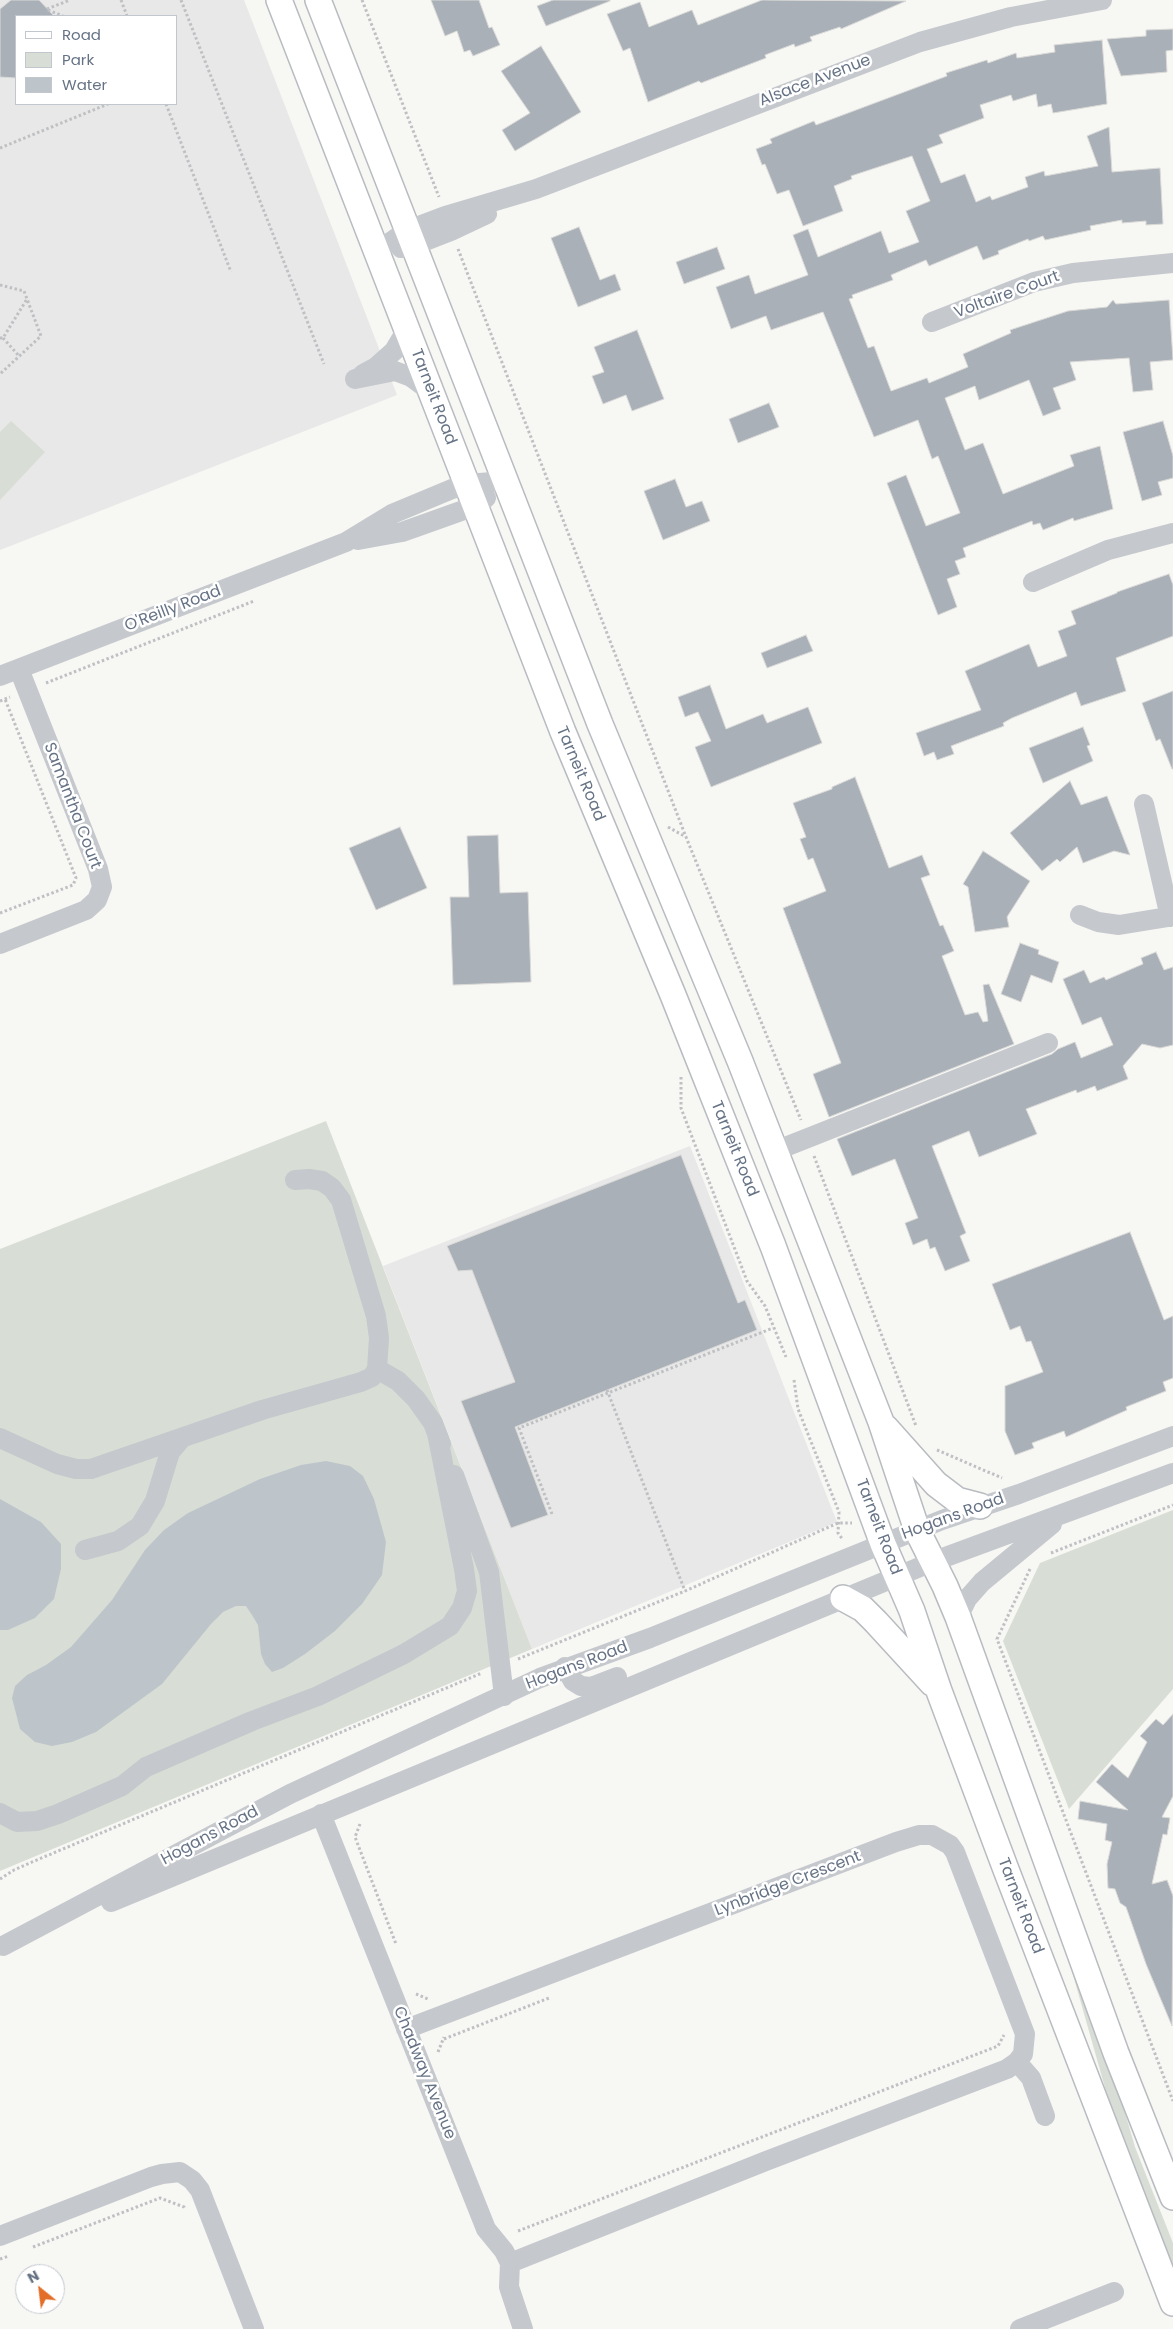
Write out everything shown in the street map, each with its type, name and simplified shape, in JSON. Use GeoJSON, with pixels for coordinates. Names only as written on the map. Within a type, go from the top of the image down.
{"type":"FeatureCollection","features":[{"type":"Feature","properties":{"kind":"main road","name":"Tarneit Road"},"geometry":{"type":"LineString","coordinates":[[279,0],[563,732],[673,996],[769,1237],[883,1544],[912,1611],[939,1691],[1173,2303]]}},
{"type":"Feature","properties":{"kind":"main road"},"geometry":{"type":"LineString","coordinates":[[318,0],[600,724],[711,987],[881,1422],[918,1530],[958,1617],[1116,2053],[1173,2197]]}},
{"type":"Feature","properties":{"kind":"main road"},"geometry":{"type":"LineString","coordinates":[[881,1422],[936,1484],[957,1500],[980,1506]]}},
{"type":"Feature","properties":{"kind":"main road"},"geometry":{"type":"LineString","coordinates":[[843,1598],[862,1609],[876,1622],[939,1691]]}},
{"type":"Feature","properties":{"kind":"street","name":"Alsace Avenue"},"geometry":{"type":"LineString","coordinates":[[376,252],[411,238],[445,216],[536,190],[920,42],[1062,3],[1102,0]]}},
{"type":"Feature","properties":{"kind":"street","name":"Voltaire Court"},"geometry":{"type":"LineString","coordinates":[[932,322],[1034,282],[1073,273],[1173,263]]}},
{"type":"Feature","properties":{"kind":"street"},"geometry":{"type":"LineString","coordinates":[[406,327],[394,352],[376,367],[354,379],[395,371],[411,377],[430,391]]}},
{"type":"Feature","properties":{"kind":"street","name":"O'Reilly Road"},"geometry":{"type":"LineString","coordinates":[[0,676],[346,542],[402,532],[471,495],[506,482]]}},
{"type":"Feature","properties":{"kind":"street"},"geometry":{"type":"LineString","coordinates":[[1033,582],[1108,550],[1173,533]]}},
{"type":"Feature","properties":{"kind":"street","name":"Samantha Court"},"geometry":{"type":"LineString","coordinates":[[0,944],[86,910],[97,900],[102,886],[98,869],[19,669]]}},
{"type":"Feature","properties":{"kind":"street"},"geometry":{"type":"LineString","coordinates":[[1080,915],[1098,922],[1119,925],[1172,917],[1144,804]]}},
{"type":"Feature","properties":{"kind":"street"},"geometry":{"type":"LineString","coordinates":[[775,1151],[1048,1043]]}},
{"type":"Feature","properties":{"kind":"street"},"geometry":{"type":"LineString","coordinates":[[0,1438],[58,1464],[76,1469],[92,1469],[262,1410],[361,1382],[372,1377],[377,1369],[380,1338],[376,1316],[341,1200],[332,1188],[322,1181],[309,1179],[295,1180]]}},
{"type":"Feature","properties":{"kind":"street"},"geometry":{"type":"LineString","coordinates":[[377,1369],[398,1381],[433,1423],[467,1508],[489,1572],[504,1696]]}},
{"type":"Feature","properties":{"kind":"street"},"geometry":{"type":"LineString","coordinates":[[0,1813],[17,1822],[37,1821],[58,1814],[122,1786],[146,1767],[357,1678],[404,1654],[450,1626],[462,1608],[466,1591],[464,1569],[437,1433]]}},
{"type":"Feature","properties":{"kind":"street","name":"Hogans Road"},"geometry":{"type":"LineString","coordinates":[[2,1947],[290,1794],[348,1769],[565,1667],[650,1638],[980,1506],[1173,1436]]}},
{"type":"Feature","properties":{"kind":"street"},"geometry":{"type":"LineString","coordinates":[[85,1550],[118,1541],[140,1526],[155,1501],[170,1452],[181,1439]]}},
{"type":"Feature","properties":{"kind":"street","name":"Hogans Road"},"geometry":{"type":"LineString","coordinates":[[2,1947],[897,1576],[1173,1473]]}},
{"type":"Feature","properties":{"kind":"street"},"geometry":{"type":"LineString","coordinates":[[958,1617],[967,1599],[982,1582],[1064,1515]]}},
{"type":"Feature","properties":{"kind":"street"},"geometry":{"type":"LineString","coordinates":[[565,1667],[572,1681],[581,1686],[591,1687],[679,1652],[738,1643]]}},
{"type":"Feature","properties":{"kind":"street"},"geometry":{"type":"LineString","coordinates":[[321,1814],[348,1769]]}},
{"type":"Feature","properties":{"kind":"street","name":"Chadway Avenue"},"geometry":{"type":"LineString","coordinates":[[321,1814],[486,2229],[504,2251],[519,2259]]}},
{"type":"Feature","properties":{"kind":"street","name":"Lynbridge Crescent"},"geometry":{"type":"LineString","coordinates":[[406,2029],[896,1842],[918,1835],[932,1835],[950,1845],[954,1852],[1025,2034],[1024,2054],[1016,2062]]}},
{"type":"Feature","properties":{"kind":"street"},"geometry":{"type":"LineString","coordinates":[[523,2329],[510,2287],[519,2259],[766,2161],[1007,2069],[1016,2062],[1031,2078],[1044,2116]]}},
{"type":"Feature","properties":{"kind":"street"},"geometry":{"type":"LineString","coordinates":[[0,2236],[151,2177],[180,2172],[192,2180],[200,2190],[254,2329]]}},
{"type":"Feature","properties":{"kind":"street"},"geometry":{"type":"LineString","coordinates":[[1020,2329],[1114,2292]]}},
{"type":"Feature","properties":{"kind":"path"},"geometry":{"type":"LineString","coordinates":[[61,15],[47,9],[70,0]]}},
{"type":"Feature","properties":{"kind":"path"},"geometry":{"type":"LineString","coordinates":[[121,0],[127,15]]}},
{"type":"Feature","properties":{"kind":"path"},"geometry":{"type":"LineString","coordinates":[[181,0],[324,364]]}},
{"type":"Feature","properties":{"kind":"path"},"geometry":{"type":"LineString","coordinates":[[362,0],[440,202]]}},
{"type":"Feature","properties":{"kind":"path"},"geometry":{"type":"LineString","coordinates":[[0,148],[106,105]]}},
{"type":"Feature","properties":{"kind":"path"},"geometry":{"type":"LineString","coordinates":[[166,105],[231,272]]}},
{"type":"Feature","properties":{"kind":"path"},"geometry":{"type":"LineString","coordinates":[[456,244],[686,837]]}},
{"type":"Feature","properties":{"kind":"path"},"geometry":{"type":"LineString","coordinates":[[0,285],[24,291],[41,336],[0,374]]}},
{"type":"Feature","properties":{"kind":"path"},"geometry":{"type":"LineString","coordinates":[[19,356],[2,338],[27,299]]}},
{"type":"Feature","properties":{"kind":"path"},"geometry":{"type":"LineString","coordinates":[[0,701],[256,601]]}},
{"type":"Feature","properties":{"kind":"path"},"geometry":{"type":"LineString","coordinates":[[0,913],[72,885],[76,878],[5,698]]}},
{"type":"Feature","properties":{"kind":"path"},"geometry":{"type":"LineString","coordinates":[[681,1108],[747,1281],[766,1306],[773,1328],[786,1357]]}},
{"type":"Feature","properties":{"kind":"path"},"geometry":{"type":"LineString","coordinates":[[552,1514],[519,1428],[608,1391],[773,1328]]}},
{"type":"Feature","properties":{"kind":"path"},"geometry":{"type":"LineString","coordinates":[[0,1879],[23,1866],[685,1590],[838,1523],[839,1512],[798,1409],[794,1380]]}},
{"type":"Feature","properties":{"kind":"path"},"geometry":{"type":"LineString","coordinates":[[608,1391],[685,1590]]}},
{"type":"Feature","properties":{"kind":"path"},"geometry":{"type":"LineString","coordinates":[[957,1459],[1003,1478]]}},
{"type":"Feature","properties":{"kind":"path"},"geometry":{"type":"LineString","coordinates":[[1044,1555],[1173,1505]]}},
{"type":"Feature","properties":{"kind":"path"},"geometry":{"type":"LineString","coordinates":[[1031,1568],[997,1639],[1173,2101]]}},
{"type":"Feature","properties":{"kind":"path"},"geometry":{"type":"LineString","coordinates":[[360,1824],[355,1837],[398,1949]]}},
{"type":"Feature","properties":{"kind":"path"},"geometry":{"type":"LineString","coordinates":[[412,1986],[416,1995],[428,1999],[444,2039]]}},
{"type":"Feature","properties":{"kind":"path"},"geometry":{"type":"LineString","coordinates":[[441,2060],[438,2051],[444,2039],[555,1996]]}},
{"type":"Feature","properties":{"kind":"path"},"geometry":{"type":"LineString","coordinates":[[512,2228],[518,2231],[998,2046],[1004,2033]]}},
{"type":"Feature","properties":{"kind":"path"},"geometry":{"type":"LineString","coordinates":[[27,2249],[160,2198],[184,2206],[187,2215]]}},
{"type":"Feature","properties":{"kind":"path"},"geometry":{"type":"LineString","coordinates":[[518,2231],[519,2259]]}},
{"type":"Feature","properties":{"kind":"path"},"geometry":{"type":"LineString","coordinates":[[0,2260],[18,2253]]}},
{"type":"Feature","properties":{"kind":"shaded area"},"geometry":{"type":"Polygon","coordinates":[[[0,0],[244,0],[397,395],[0,550],[0,0]]]}},
{"type":"Feature","properties":{"kind":"shaded area"},"geometry":{"type":"Polygon","coordinates":[[[690,1146],[837,1522],[532,1649],[383,1266],[690,1146]]]}},
{"type":"Feature","properties":{"kind":"green space"},"geometry":{"type":"Polygon","coordinates":[[[11,421],[45,452],[0,500],[0,432],[11,421]]]}},
{"type":"Feature","properties":{"kind":"green space"},"geometry":{"type":"Polygon","coordinates":[[[326,1121],[532,1649],[0,1871],[0,1249],[326,1121]]]}},
{"type":"Feature","properties":{"kind":"green space"},"geometry":{"type":"Polygon","coordinates":[[[1173,1510],[1173,1689],[1069,1809],[1003,1641],[1040,1563],[1173,1510]]]}},
{"type":"Feature","properties":{"kind":"green space"},"geometry":{"type":"Polygon","coordinates":[[[1058,1922],[1099,2023],[1135,2147],[1173,2243],[1173,2273],[1117,2130],[1058,1922]]]}},
{"type":"Feature","properties":{"kind":"water"},"geometry":{"type":"Polygon","coordinates":[[[326,1461],[350,1466],[363,1476],[374,1499],[386,1542],[382,1575],[362,1604],[335,1631],[305,1654],[283,1668],[272,1672],[265,1664],[261,1654],[258,1625],[246,1606],[236,1606],[223,1612],[211,1624],[162,1684],[96,1732],[72,1742],[52,1746],[35,1742],[20,1729],[12,1698],[15,1686],[27,1675],[46,1665],[71,1647],[112,1600],[145,1550],[164,1530],[188,1513],[260,1479],[301,1465],[326,1461]]]}},
{"type":"Feature","properties":{"kind":"water"},"geometry":{"type":"Polygon","coordinates":[[[0,1499],[41,1522],[61,1544],[61,1569],[54,1599],[35,1618],[8,1630],[0,1630],[0,1499]]]}},
{"type":"Feature","properties":{"kind":"building"},"geometry":{"type":"Polygon","coordinates":[[[11,0],[39,0],[53,15],[15,15],[15,78],[0,77],[0,9],[11,0]]]}},
{"type":"Feature","properties":{"kind":"building"},"geometry":{"type":"Polygon","coordinates":[[[431,0],[479,0],[489,28],[492,27],[500,45],[473,56],[470,50],[464,52],[457,31],[445,36],[431,0]]]}},
{"type":"Feature","properties":{"kind":"building"},"geometry":{"type":"Polygon","coordinates":[[[553,0],[610,1],[546,26],[537,6],[553,0]]]}},
{"type":"Feature","properties":{"kind":"building"},"geometry":{"type":"Polygon","coordinates":[[[762,0],[906,1],[841,29],[840,27],[810,37],[812,41],[795,47],[794,44],[765,55],[766,58],[701,83],[699,81],[648,102],[630,48],[623,51],[607,14],[640,2],[649,27],[692,10],[698,25],[762,0]]]}},
{"type":"Feature","properties":{"kind":"building"},"geometry":{"type":"Polygon","coordinates":[[[1173,29],[1173,50],[1166,51],[1167,72],[1121,76],[1107,39],[1146,36],[1146,30],[1173,29]]]}},
{"type":"Feature","properties":{"kind":"building"},"geometry":{"type":"Polygon","coordinates":[[[1102,40],[1107,104],[1053,113],[1051,104],[1038,107],[1036,94],[1013,101],[1011,95],[980,105],[984,118],[939,135],[943,143],[927,149],[941,183],[965,174],[976,202],[990,196],[992,200],[1028,187],[1025,177],[1044,171],[1045,176],[1098,166],[1087,136],[1109,127],[1112,172],[1160,168],[1163,224],[1146,225],[1146,221],[1122,223],[1122,220],[1090,226],[1091,230],[1045,240],[1043,236],[1029,241],[1028,239],[998,251],[999,254],[983,260],[977,246],[929,266],[926,260],[891,275],[893,280],[852,295],[853,298],[849,299],[868,348],[874,346],[891,391],[927,378],[929,383],[968,367],[963,354],[1011,333],[1010,330],[1068,311],[1107,307],[1113,300],[1116,304],[1169,300],[1173,360],[1150,362],[1153,390],[1133,392],[1129,358],[1070,362],[1076,380],[1053,388],[1061,409],[1043,416],[1029,380],[979,400],[975,386],[945,398],[965,450],[983,443],[1003,494],[1074,466],[1070,455],[1100,446],[1113,509],[1074,521],[1073,518],[1043,530],[1040,523],[1033,525],[1032,521],[963,548],[966,557],[955,561],[960,574],[947,579],[957,607],[938,615],[887,483],[906,475],[926,526],[960,513],[938,456],[932,459],[918,420],[874,437],[823,312],[771,330],[766,316],[731,329],[716,287],[749,275],[755,294],[808,275],[793,235],[808,229],[818,257],[881,231],[889,253],[919,242],[906,211],[930,201],[912,156],[851,176],[852,179],[834,186],[843,211],[803,226],[789,190],[777,194],[765,164],[762,165],[756,149],[772,143],[770,139],[814,121],[816,125],[947,76],[946,73],[987,60],[988,63],[1016,53],[1017,58],[1055,52],[1054,45],[1102,40]]]}},
{"type":"Feature","properties":{"kind":"building"},"geometry":{"type":"Polygon","coordinates":[[[541,46],[581,112],[515,151],[502,130],[530,113],[501,71],[541,46]]]}},
{"type":"Feature","properties":{"kind":"building"},"geometry":{"type":"Polygon","coordinates":[[[579,227],[600,280],[615,274],[621,290],[578,307],[551,238],[579,227]]]}},
{"type":"Feature","properties":{"kind":"building"},"geometry":{"type":"Polygon","coordinates":[[[717,247],[725,269],[684,284],[676,262],[717,247]]]}},
{"type":"Feature","properties":{"kind":"building"},"geometry":{"type":"Polygon","coordinates":[[[637,330],[664,399],[632,411],[626,395],[603,404],[592,376],[604,372],[594,347],[637,330]]]}},
{"type":"Feature","properties":{"kind":"building"},"geometry":{"type":"Polygon","coordinates":[[[769,403],[779,427],[738,443],[729,419],[769,403]]]}},
{"type":"Feature","properties":{"kind":"building"},"geometry":{"type":"Polygon","coordinates":[[[1163,421],[1173,456],[1173,478],[1158,482],[1162,495],[1142,501],[1123,432],[1163,421]]]}},
{"type":"Feature","properties":{"kind":"building"},"geometry":{"type":"Polygon","coordinates":[[[675,479],[686,507],[702,501],[710,521],[663,540],[644,491],[675,479]]]}},
{"type":"Feature","properties":{"kind":"building"},"geometry":{"type":"Polygon","coordinates":[[[1169,574],[1173,585],[1173,636],[1116,658],[1126,691],[1081,706],[1076,692],[1012,718],[1003,723],[1004,726],[951,746],[954,754],[937,760],[934,752],[924,756],[916,733],[981,710],[965,671],[1029,644],[1038,667],[1067,656],[1058,631],[1076,624],[1071,611],[1117,592],[1169,574]]]}},
{"type":"Feature","properties":{"kind":"building"},"geometry":{"type":"Polygon","coordinates":[[[806,635],[813,651],[767,668],[761,653],[806,635]]]}},
{"type":"Feature","properties":{"kind":"building"},"geometry":{"type":"Polygon","coordinates":[[[710,685],[726,729],[763,714],[767,723],[808,707],[822,743],[711,787],[695,747],[711,741],[698,712],[685,717],[678,697],[710,685]]]}},
{"type":"Feature","properties":{"kind":"building"},"geometry":{"type":"Polygon","coordinates":[[[1173,691],[1172,769],[1160,739],[1156,741],[1142,703],[1173,691]]]}},
{"type":"Feature","properties":{"kind":"building"},"geometry":{"type":"Polygon","coordinates":[[[1083,727],[1090,745],[1087,746],[1093,761],[1043,783],[1029,748],[1083,727]]]}},
{"type":"Feature","properties":{"kind":"building"},"geometry":{"type":"Polygon","coordinates":[[[855,777],[889,868],[922,855],[930,875],[921,878],[940,926],[943,925],[954,951],[942,956],[965,1015],[978,1012],[983,1022],[988,1021],[983,985],[989,984],[1014,1044],[829,1117],[813,1074],[841,1063],[783,908],[826,891],[813,858],[808,860],[800,839],[806,837],[793,803],[832,789],[832,787],[855,777]]]}},
{"type":"Feature","properties":{"kind":"building"},"geometry":{"type":"Polygon","coordinates":[[[1070,781],[1081,805],[1107,796],[1130,855],[1114,851],[1083,863],[1077,847],[1060,862],[1057,859],[1042,871],[1010,833],[1070,781]]]}},
{"type":"Feature","properties":{"kind":"building"},"geometry":{"type":"Polygon","coordinates":[[[400,827],[427,888],[376,910],[349,848],[400,827]]]}},
{"type":"Feature","properties":{"kind":"building"},"geometry":{"type":"Polygon","coordinates":[[[498,835],[500,893],[528,892],[531,982],[453,985],[450,897],[469,897],[467,836],[498,835]]]}},
{"type":"Feature","properties":{"kind":"building"},"geometry":{"type":"Polygon","coordinates":[[[983,851],[1030,881],[1007,917],[1009,927],[975,932],[968,887],[963,884],[983,851]]]}},
{"type":"Feature","properties":{"kind":"building"},"geometry":{"type":"Polygon","coordinates":[[[1020,943],[1039,950],[1038,954],[1059,962],[1052,983],[1031,975],[1021,1002],[1001,994],[1020,943]]]}},
{"type":"Feature","properties":{"kind":"building"},"geometry":{"type":"Polygon","coordinates":[[[1156,952],[1164,970],[1173,967],[1173,1045],[1160,1048],[1142,1044],[1123,1066],[1128,1079],[1097,1091],[1095,1086],[1077,1093],[1076,1090],[1026,1109],[1037,1134],[979,1157],[969,1131],[932,1146],[966,1233],[960,1236],[970,1261],[945,1271],[935,1247],[930,1249],[927,1239],[913,1245],[905,1223],[918,1218],[895,1159],[852,1176],[837,1139],[1052,1054],[1058,1049],[1075,1042],[1081,1058],[1113,1045],[1101,1017],[1082,1025],[1063,979],[1084,970],[1090,983],[1104,977],[1106,980],[1143,964],[1141,958],[1156,952]]]}},
{"type":"Feature","properties":{"kind":"building"},"geometry":{"type":"Polygon","coordinates":[[[681,1155],[738,1303],[745,1300],[757,1330],[515,1427],[548,1515],[511,1528],[461,1401],[515,1382],[472,1270],[458,1271],[447,1246],[681,1155]]]}},
{"type":"Feature","properties":{"kind":"building"},"geometry":{"type":"Polygon","coordinates":[[[1130,1232],[1164,1320],[1173,1316],[1173,1378],[1163,1382],[1166,1391],[1126,1407],[1127,1410],[1066,1437],[1064,1431],[1032,1443],[1034,1448],[1015,1455],[1005,1431],[1005,1386],[1043,1372],[1031,1341],[1026,1342],[1020,1326],[1010,1330],[992,1284],[1130,1232]]]}},
{"type":"Feature","properties":{"kind":"building"},"geometry":{"type":"Polygon","coordinates":[[[1173,1714],[1173,1796],[1162,1817],[1170,1818],[1167,1835],[1163,1834],[1152,1884],[1167,1880],[1173,1896],[1172,2026],[1146,1964],[1126,1907],[1120,1903],[1115,1889],[1108,1888],[1107,1864],[1112,1842],[1105,1840],[1107,1824],[1078,1819],[1080,1801],[1128,1810],[1096,1782],[1112,1764],[1128,1778],[1147,1742],[1140,1736],[1156,1719],[1163,1725],[1173,1714]]]}}]}
